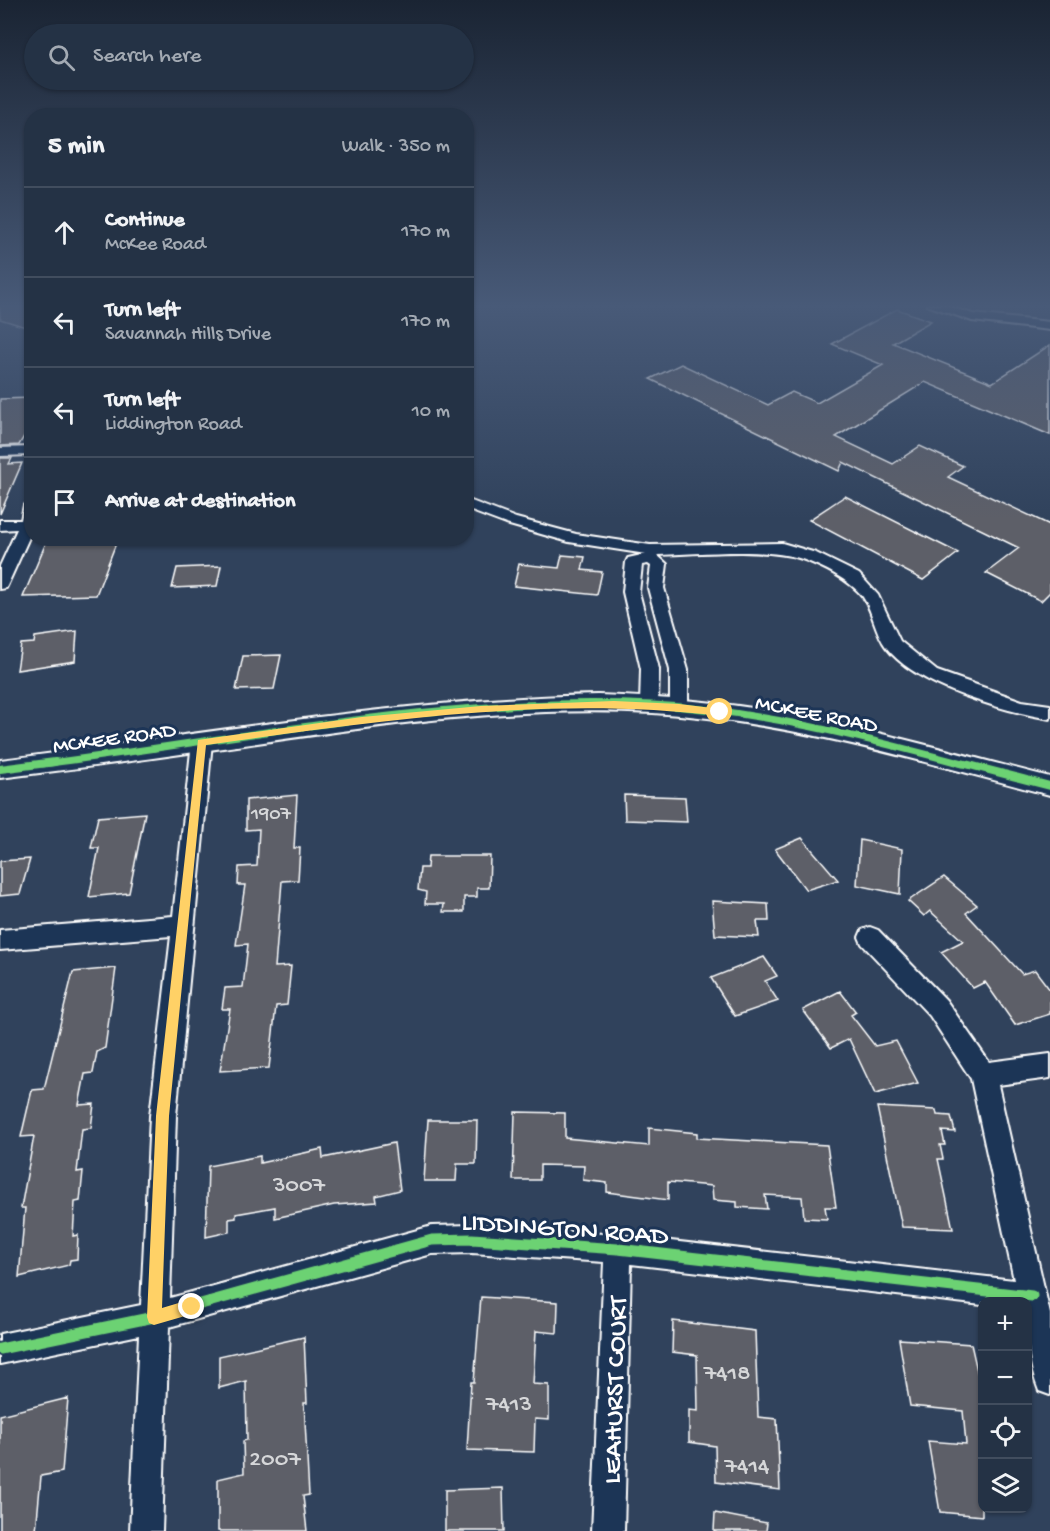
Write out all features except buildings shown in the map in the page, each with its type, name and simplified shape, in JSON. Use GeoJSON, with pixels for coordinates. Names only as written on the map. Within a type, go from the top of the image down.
{"type":"FeatureCollection","features":[{"type":"Feature","properties":{"kind":"street"},"geometry":{"type":"LineString","coordinates":[[0,452],[24,451]]}},
{"type":"Feature","properties":{"kind":"street"},"geometry":{"type":"LineString","coordinates":[[474,506],[575,539],[650,554],[783,548],[810,556],[853,578],[870,595],[893,644],[931,675],[1020,707],[1050,712]]}},
{"type":"Feature","properties":{"kind":"street"},"geometry":{"type":"LineString","coordinates":[[0,525],[24,524]]}},
{"type":"Feature","properties":{"kind":"street"},"geometry":{"type":"LineString","coordinates":[[0,584],[24,531]]}},
{"type":"Feature","properties":{"kind":"street"},"geometry":{"type":"LineString","coordinates":[[649,705],[650,669],[631,592],[634,562],[650,554]]}},
{"type":"Feature","properties":{"kind":"street"},"geometry":{"type":"LineString","coordinates":[[650,554],[659,564],[656,588],[679,670],[679,707]]}},
{"type":"Feature","properties":{"kind":"street"},"geometry":{"type":"LineString","coordinates":[[635,614],[663,614]]}},
{"type":"Feature","properties":{"kind":"street","name":"MCKEE ROAD"},"geometry":{"type":"LineString","coordinates":[[0,769],[362,720],[466,710],[568,705],[649,705],[778,721],[1050,786]]}},
{"type":"Feature","properties":{"kind":"street"},"geometry":{"type":"LineString","coordinates":[[146,1531],[163,1116],[202,742]]}},
{"type":"Feature","properties":{"kind":"street"},"geometry":{"type":"LineString","coordinates":[[0,940],[184,925]]}},
{"type":"Feature","properties":{"kind":"street"},"geometry":{"type":"LineString","coordinates":[[870,937],[938,1008],[983,1076],[1050,1380]]}},
{"type":"Feature","properties":{"kind":"street"},"geometry":{"type":"LineString","coordinates":[[983,1076],[1050,1066]]}},
{"type":"Feature","properties":{"kind":"street","name":"LIDDINGTON ROAD"},"geometry":{"type":"LineString","coordinates":[[0,1349],[154,1317],[432,1240],[472,1239],[618,1249],[1032,1296]]}},
{"type":"Feature","properties":{"kind":"street","name":"LEAHURST COURT"},"geometry":{"type":"LineString","coordinates":[[608,1531],[618,1249]]}},
{"type":"Feature","properties":{"kind":"cycle path"},"geometry":{"type":"LineString","coordinates":[[0,769],[376,718],[487,707],[598,703],[703,709],[804,725],[1050,786]]}},
{"type":"Feature","properties":{"kind":"cycle path"},"geometry":{"type":"LineString","coordinates":[[0,1349],[154,1317],[432,1240],[472,1239],[618,1249],[1032,1296]]}},
{"type":"Feature","properties":{"kind":"route"},"geometry":{"type":"LineString","coordinates":[[192,1307],[154,1317],[163,1116],[202,742],[362,720],[481,709],[614,704],[679,707],[720,712]]}}]}
